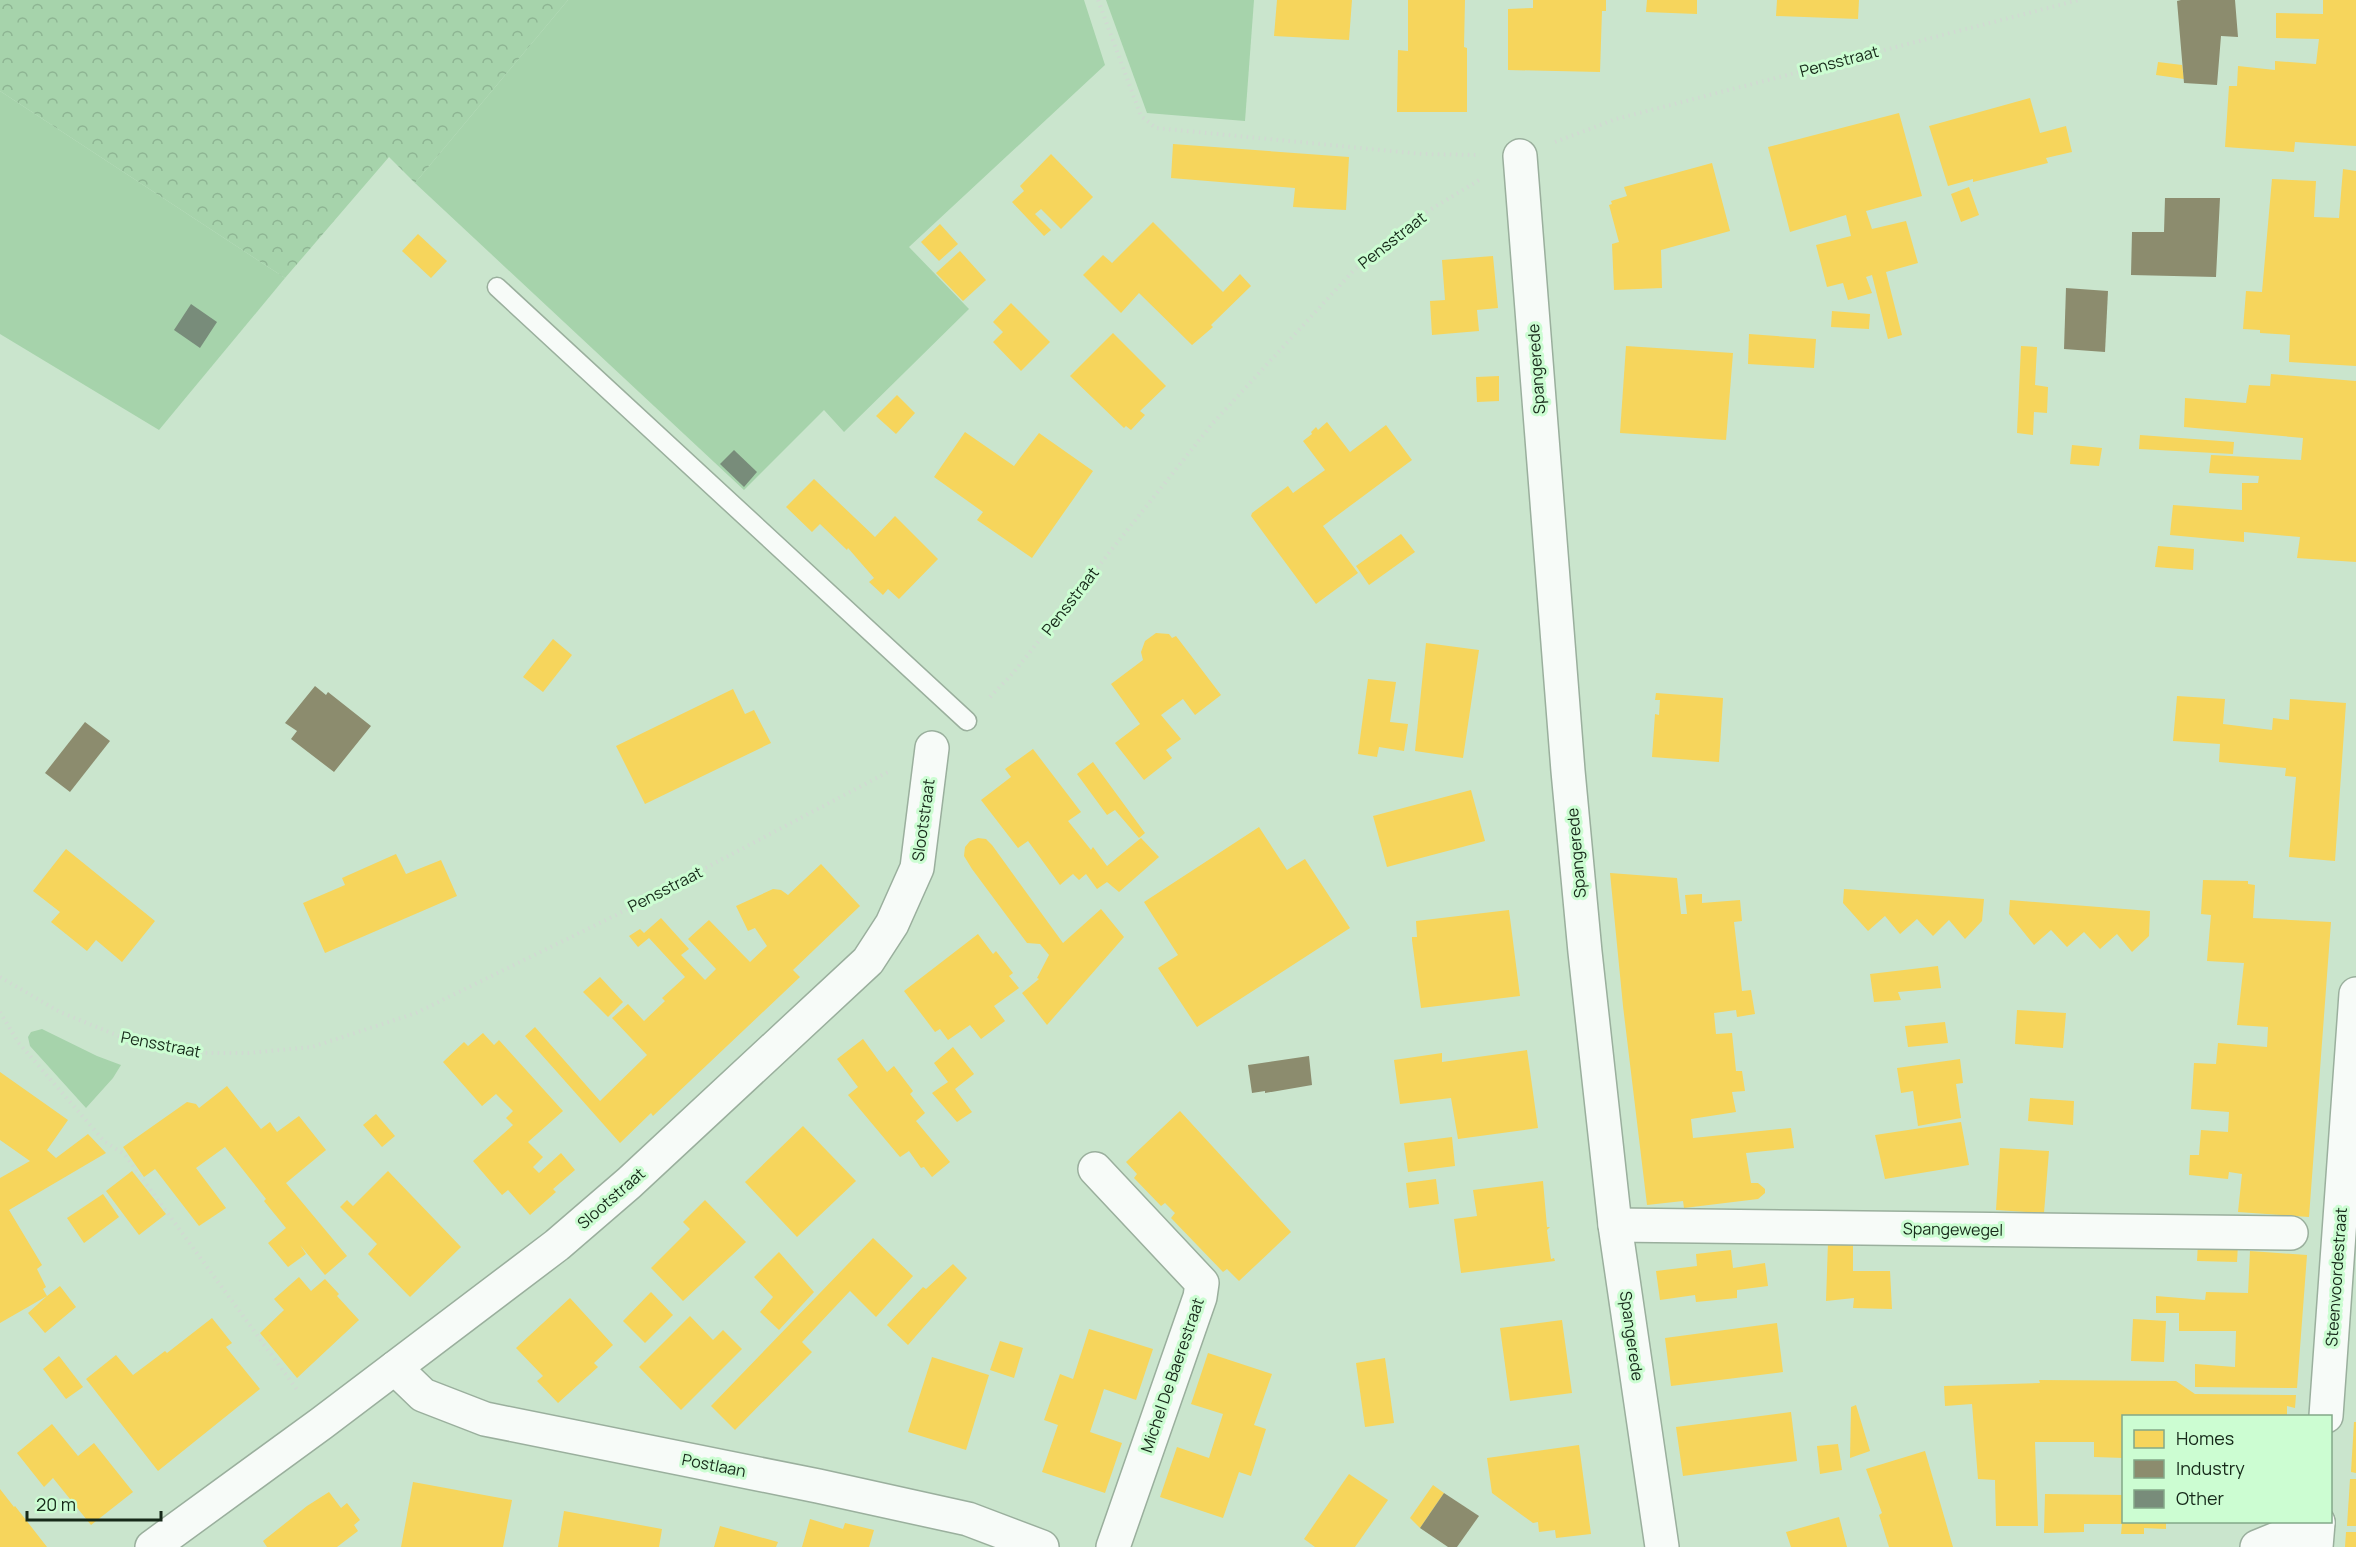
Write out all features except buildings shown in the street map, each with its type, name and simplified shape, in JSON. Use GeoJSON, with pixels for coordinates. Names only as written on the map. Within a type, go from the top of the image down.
{"type":"FeatureCollection","features":[{"type":"Feature","properties":{"kind":"street","name":"Spangerede"},"geometry":{"type":"LineString","coordinates":[[1520,156],[1570,800],[1615,1225],[1662,1547]]}},
{"type":"Feature","properties":{"kind":"street","name":"Slootstraat"},"geometry":{"type":"LineString","coordinates":[[152,1547],[396,1368],[557,1245],[620,1191],[868,961],[892,924],[917,868],[932,748]]}},
{"type":"Feature","properties":{"kind":"street","name":"Steenvoordestraat"},"geometry":{"type":"LineString","coordinates":[[2326,1415],[2356,994]]}},
{"type":"Feature","properties":{"kind":"street","name":"Michel De Baerestraat"},"geometry":{"type":"LineString","coordinates":[[1095,1169],[1202,1283],[1200,1298],[1113,1547]]}},
{"type":"Feature","properties":{"kind":"street","name":"Spangewegel"},"geometry":{"type":"LineString","coordinates":[[1615,1225],[2291,1233]]}},
{"type":"Feature","properties":{"kind":"street","name":"Postlaan"},"geometry":{"type":"LineString","coordinates":[[396,1368],[423,1395],[485,1419],[818,1486],[956,1517],[1008,1533],[1042,1547]]}},
{"type":"Feature","properties":{"kind":"street"},"geometry":{"type":"LineString","coordinates":[[2258,1547],[2318,1530]]}},
{"type":"Feature","properties":{"kind":"lane"},"geometry":{"type":"LineString","coordinates":[[497,287],[967,721]]}},
{"type":"Feature","properties":{"kind":"path"},"geometry":{"type":"LineString","coordinates":[[1098,0],[1141,116],[1156,128],[1422,154],[1520,156]]}},
{"type":"Feature","properties":{"kind":"path","name":"Pensstraat"},"geometry":{"type":"LineString","coordinates":[[967,721],[1014,672],[1212,424],[1356,268],[1428,211],[1520,156],[1616,119],[2079,0]]}},
{"type":"Feature","properties":{"kind":"path","name":"Pensstraat"},"geometry":{"type":"LineString","coordinates":[[0,977],[60,1012],[130,1041],[190,1053],[248,1053],[312,1047],[379,1027],[416,1013],[723,860],[932,748]]}},
{"type":"Feature","properties":{"kind":"path"},"geometry":{"type":"LineString","coordinates":[[0,1012],[18,1042],[104,1141],[125,1155],[322,1423]]}},
{"type":"Feature","properties":{"kind":"green space"},"geometry":{"type":"Polygon","coordinates":[[[0,0],[568,0],[415,183],[389,157],[285,278],[0,91],[0,0]]]}},
{"type":"Feature","properties":{"kind":"green space"},"geometry":{"type":"Polygon","coordinates":[[[568,0],[1084,0],[1105,65],[909,247],[969,309],[844,432],[824,410],[744,490],[415,183],[568,0]]]}},
{"type":"Feature","properties":{"kind":"green space"},"geometry":{"type":"Polygon","coordinates":[[[1106,0],[1254,0],[1245,121],[1147,113],[1106,0]]]}},
{"type":"Feature","properties":{"kind":"green space"},"geometry":{"type":"Polygon","coordinates":[[[0,91],[285,278],[159,430],[0,334],[0,91]]]}},
{"type":"Feature","properties":{"kind":"green space"},"geometry":{"type":"Polygon","coordinates":[[[42,1029],[121,1065],[113,1078],[86,1108],[30,1046],[28,1037],[31,1032],[42,1029]]]}}]}
